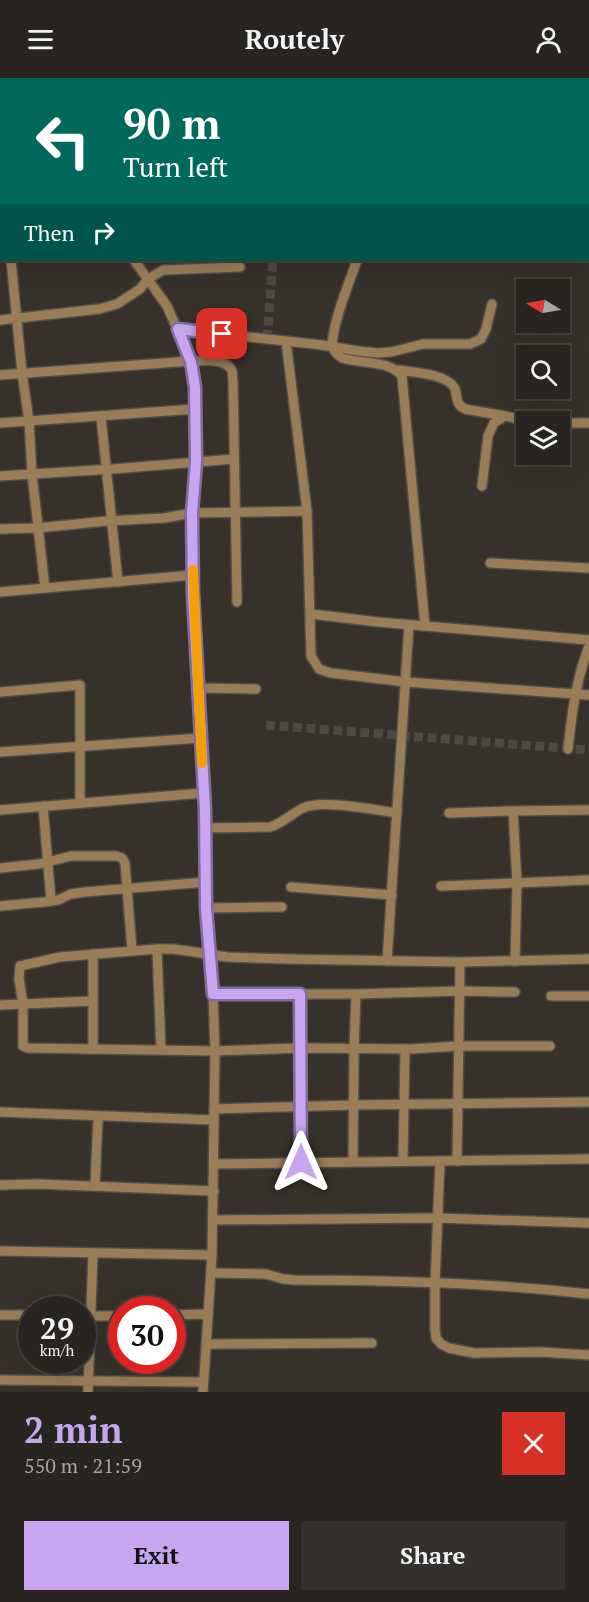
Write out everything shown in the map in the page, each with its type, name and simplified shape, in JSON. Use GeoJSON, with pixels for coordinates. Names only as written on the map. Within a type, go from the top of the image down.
{"type":"FeatureCollection","features":[{"type":"Feature","properties":{"kind":"street"},"geometry":{"type":"LineString","coordinates":[[10,261],[45,588]]}},
{"type":"Feature","properties":{"kind":"street"},"geometry":{"type":"LineString","coordinates":[[0,1380],[88,1381],[203,1387],[212,1255],[215,1051],[211,955],[206,908],[205,828],[193,575],[195,387],[191,362],[167,306],[135,261]]}},
{"type":"Feature","properties":{"kind":"street"},"geometry":{"type":"LineString","coordinates":[[357,261],[334,333],[333,347],[336,355],[446,379],[454,388],[459,407],[516,418]]}},
{"type":"Feature","properties":{"kind":"street"},"geometry":{"type":"LineString","coordinates":[[0,320],[99,309],[117,304],[131,297],[148,279],[163,270],[240,267]]}},
{"type":"Feature","properties":{"kind":"street"},"geometry":{"type":"LineString","coordinates":[[178,329],[378,353],[391,352],[423,344],[470,344],[481,339],[492,304]]}},
{"type":"Feature","properties":{"kind":"street"},"geometry":{"type":"LineString","coordinates":[[286,341],[307,511],[311,656],[319,669],[331,673],[406,682],[589,695]]}},
{"type":"Feature","properties":{"kind":"street"},"geometry":{"type":"LineString","coordinates":[[0,375],[191,362],[218,361],[227,365],[231,370],[237,603]]}},
{"type":"Feature","properties":{"kind":"street"},"geometry":{"type":"LineString","coordinates":[[397,370],[402,376],[425,626]]}},
{"type":"Feature","properties":{"kind":"street"},"geometry":{"type":"LineString","coordinates":[[0,423],[196,409]]}},
{"type":"Feature","properties":{"kind":"street"},"geometry":{"type":"LineString","coordinates":[[482,486],[488,436],[494,423],[505,416]]}},
{"type":"Feature","properties":{"kind":"street"},"geometry":{"type":"LineString","coordinates":[[101,417],[118,582]]}},
{"type":"Feature","properties":{"kind":"street"},"geometry":{"type":"LineString","coordinates":[[570,423],[589,423]]}},
{"type":"Feature","properties":{"kind":"street"},"geometry":{"type":"LineString","coordinates":[[0,476],[234,459]]}},
{"type":"Feature","properties":{"kind":"street"},"geometry":{"type":"LineString","coordinates":[[0,529],[164,518],[192,513],[307,511]]}},
{"type":"Feature","properties":{"kind":"street"},"geometry":{"type":"LineString","coordinates":[[490,563],[589,568]]}},
{"type":"Feature","properties":{"kind":"street"},"geometry":{"type":"LineString","coordinates":[[0,592],[193,575]]}},
{"type":"Feature","properties":{"kind":"street"},"geometry":{"type":"LineString","coordinates":[[311,614],[409,625],[589,640]]}},
{"type":"Feature","properties":{"kind":"street"},"geometry":{"type":"LineString","coordinates":[[387,961],[409,625]]}},
{"type":"Feature","properties":{"kind":"street"},"geometry":{"type":"LineString","coordinates":[[568,749],[574,695],[589,646]]}},
{"type":"Feature","properties":{"kind":"street"},"geometry":{"type":"LineString","coordinates":[[0,692],[80,685],[80,803]]}},
{"type":"Feature","properties":{"kind":"street"},"geometry":{"type":"LineString","coordinates":[[198,688],[256,689]]}},
{"type":"Feature","properties":{"kind":"street"},"geometry":{"type":"LineString","coordinates":[[0,752],[201,738]]}},
{"type":"Feature","properties":{"kind":"street"},"geometry":{"type":"LineString","coordinates":[[0,810],[203,794]]}},
{"type":"Feature","properties":{"kind":"street"},"geometry":{"type":"LineString","coordinates":[[205,828],[270,827],[304,808],[315,805],[397,813]]}},
{"type":"Feature","properties":{"kind":"street"},"geometry":{"type":"LineString","coordinates":[[43,806],[51,901]]}},
{"type":"Feature","properties":{"kind":"street"},"geometry":{"type":"LineString","coordinates":[[450,813],[589,810]]}},
{"type":"Feature","properties":{"kind":"street"},"geometry":{"type":"LineString","coordinates":[[513,811],[517,883],[515,961]]}},
{"type":"Feature","properties":{"kind":"street"},"geometry":{"type":"LineString","coordinates":[[0,868],[39,864],[70,856],[122,858],[125,863],[128,888],[132,950]]}},
{"type":"Feature","properties":{"kind":"street"},"geometry":{"type":"LineString","coordinates":[[441,886],[589,880]]}},
{"type":"Feature","properties":{"kind":"street"},"geometry":{"type":"LineString","coordinates":[[0,906],[51,901],[71,894],[206,882]]}},
{"type":"Feature","properties":{"kind":"street"},"geometry":{"type":"LineString","coordinates":[[291,887],[392,895]]}},
{"type":"Feature","properties":{"kind":"street"},"geometry":{"type":"LineString","coordinates":[[206,908],[282,907]]}},
{"type":"Feature","properties":{"kind":"street"},"geometry":{"type":"LineString","coordinates":[[550,1046],[215,1051],[28,1048],[23,1046],[20,966],[51,958],[158,949],[246,958],[460,962],[589,959]]}},
{"type":"Feature","properties":{"kind":"street"},"geometry":{"type":"LineString","coordinates":[[158,949],[162,1050]]}},
{"type":"Feature","properties":{"kind":"street"},"geometry":{"type":"LineString","coordinates":[[93,954],[93,1049]]}},
{"type":"Feature","properties":{"kind":"street"},"geometry":{"type":"LineString","coordinates":[[457,1161],[460,962]]}},
{"type":"Feature","properties":{"kind":"street"},"geometry":{"type":"LineString","coordinates":[[213,994],[515,992]]}},
{"type":"Feature","properties":{"kind":"street"},"geometry":{"type":"LineString","coordinates":[[300,994],[301,1162]]}},
{"type":"Feature","properties":{"kind":"street"},"geometry":{"type":"LineString","coordinates":[[353,1161],[356,994]]}},
{"type":"Feature","properties":{"kind":"street"},"geometry":{"type":"LineString","coordinates":[[551,996],[589,996]]}},
{"type":"Feature","properties":{"kind":"street"},"geometry":{"type":"LineString","coordinates":[[0,1005],[93,1001]]}},
{"type":"Feature","properties":{"kind":"street"},"geometry":{"type":"LineString","coordinates":[[403,1161],[405,1049]]}},
{"type":"Feature","properties":{"kind":"street"},"geometry":{"type":"LineString","coordinates":[[214,1109],[589,1102]]}},
{"type":"Feature","properties":{"kind":"street"},"geometry":{"type":"LineString","coordinates":[[0,1112],[214,1120]]}},
{"type":"Feature","properties":{"kind":"street"},"geometry":{"type":"LineString","coordinates":[[95,1186],[98,1117]]}},
{"type":"Feature","properties":{"kind":"street"},"geometry":{"type":"LineString","coordinates":[[214,1164],[589,1159]]}},
{"type":"Feature","properties":{"kind":"street"},"geometry":{"type":"LineString","coordinates":[[440,1161],[435,1284],[436,1338],[449,1348],[474,1353],[589,1354]]}},
{"type":"Feature","properties":{"kind":"street"},"geometry":{"type":"LineString","coordinates":[[0,1185],[214,1191]]}},
{"type":"Feature","properties":{"kind":"street"},"geometry":{"type":"LineString","coordinates":[[213,1220],[437,1218],[589,1223]]}},
{"type":"Feature","properties":{"kind":"street"},"geometry":{"type":"LineString","coordinates":[[0,1251],[212,1255]]}},
{"type":"Feature","properties":{"kind":"street"},"geometry":{"type":"LineString","coordinates":[[89,1296],[93,1253]]}},
{"type":"Feature","properties":{"kind":"street"},"geometry":{"type":"LineString","coordinates":[[211,1273],[266,1274],[295,1280],[403,1281],[589,1294]]}},
{"type":"Feature","properties":{"kind":"street"},"geometry":{"type":"LineString","coordinates":[[186,1315],[208,1314]]}},
{"type":"Feature","properties":{"kind":"street"},"geometry":{"type":"LineString","coordinates":[[0,1315],[18,1315]]}},
{"type":"Feature","properties":{"kind":"street"},"geometry":{"type":"LineString","coordinates":[[207,1344],[372,1342]]}},
{"type":"Feature","properties":{"kind":"street"},"geometry":{"type":"LineString","coordinates":[[88,1374],[88,1392]]}},
{"type":"Feature","properties":{"kind":"tunnel"},"geometry":{"type":"LineString","coordinates":[[267,339],[273,261]]}},
{"type":"Feature","properties":{"kind":"tunnel"},"geometry":{"type":"LineString","coordinates":[[266,725],[589,750]]}},
{"type":"Feature","properties":{"kind":"slow traffic"},"geometry":{"type":"LineString","coordinates":[[193,570],[202,763]]}},
{"type":"Feature","properties":{"kind":"route"},"geometry":{"type":"LineString","coordinates":[[222,334],[178,329],[191,362],[195,387],[193,594],[205,809],[206,908],[213,994],[300,994],[301,1162]]}}]}
